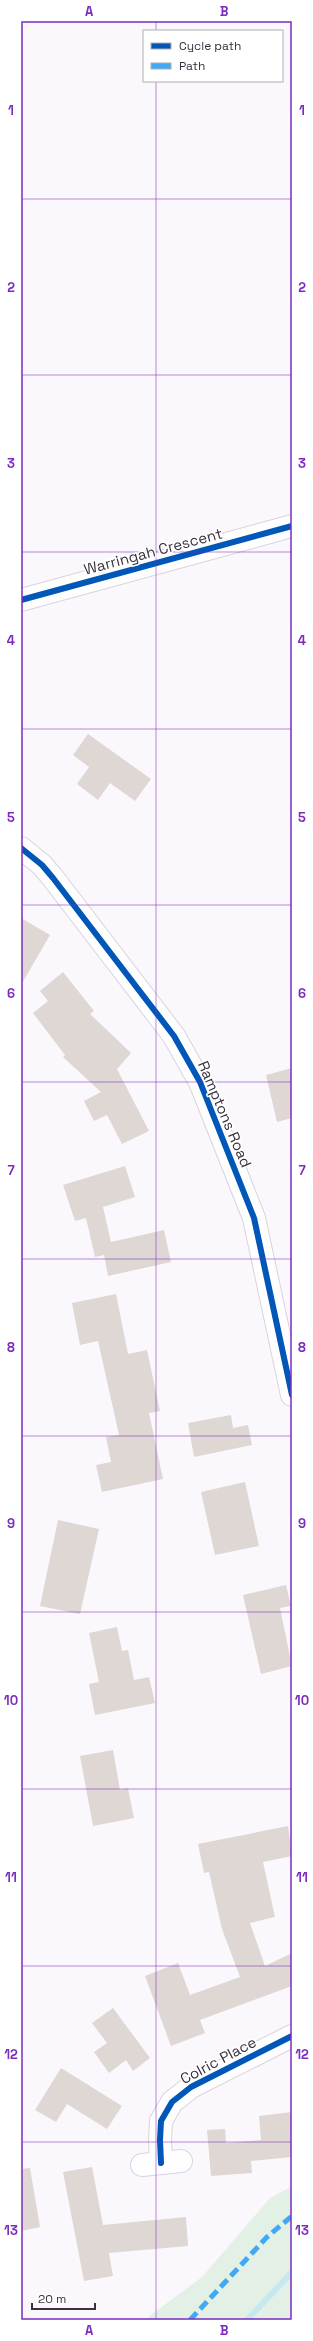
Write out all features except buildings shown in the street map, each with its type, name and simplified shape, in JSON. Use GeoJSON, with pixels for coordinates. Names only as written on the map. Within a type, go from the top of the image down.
{"type":"FeatureCollection","features":[{"type":"Feature","properties":{"kind":"street","name":"Warringah Crescent"},"geometry":{"type":"LineString","coordinates":[[21,600],[292,526]]}},
{"type":"Feature","properties":{"kind":"street","name":"Ramptons Road"},"geometry":{"type":"LineString","coordinates":[[21,848],[42,865],[58,884],[174,1036],[200,1082],[254,1218],[292,1395]]}},
{"type":"Feature","properties":{"kind":"street","name":"Colric Place"},"geometry":{"type":"LineString","coordinates":[[161,2163],[161,2121],[172,2102],[191,2087],[292,2036]]}},
{"type":"Feature","properties":{"kind":"shaded area"},"geometry":{"type":"Polygon","coordinates":[[[292,2186],[292,2320],[144,2320],[202,2277],[270,2198],[292,2186]]]}},
{"type":"Feature","properties":{"kind":"waterway"},"geometry":{"type":"LineString","coordinates":[[247,2320],[292,2272]]}},
{"type":"Feature","properties":{"kind":"marked path"},"geometry":{"type":"LineString","coordinates":[[190,2320],[267,2237],[292,2216]]}},
{"type":"Feature","properties":{"kind":"cycle path"},"geometry":{"type":"LineString","coordinates":[[21,600],[292,526]]}},
{"type":"Feature","properties":{"kind":"cycle path"},"geometry":{"type":"LineString","coordinates":[[21,848],[42,865],[53,878],[174,1036],[200,1082],[254,1218],[292,1395]]}},
{"type":"Feature","properties":{"kind":"cycle path"},"geometry":{"type":"LineString","coordinates":[[161,2163],[161,2121],[172,2102],[191,2087],[292,2036]]}}]}
